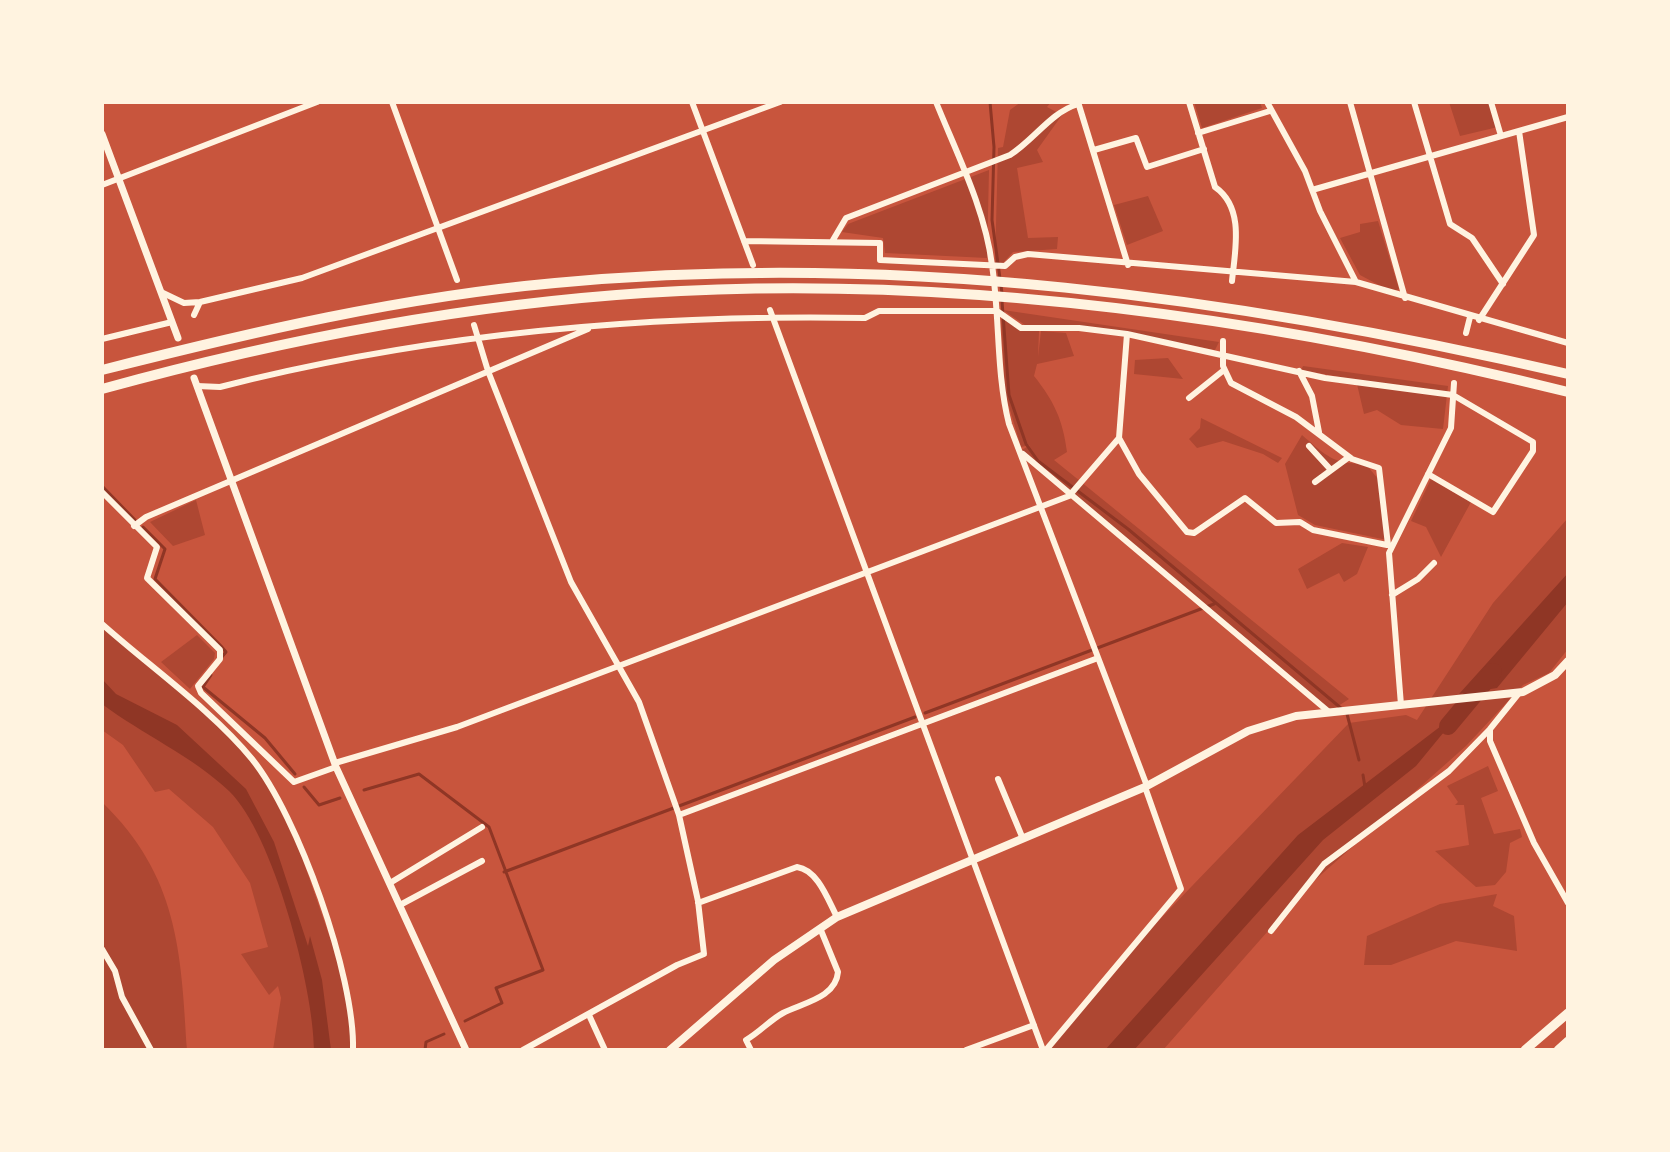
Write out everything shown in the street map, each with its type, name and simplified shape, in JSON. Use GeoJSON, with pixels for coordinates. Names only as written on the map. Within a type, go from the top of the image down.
{"type":"FeatureCollection","features":[{"type":"Feature","properties":{"kind":"highway"},"geometry":{"type":"LineString","coordinates":[[102,370],[205,344],[369,309],[551,283],[734,272],[864,273],[1015,282],[1294,316],[1568,374]]}},
{"type":"Feature","properties":{"kind":"highway"},"geometry":{"type":"LineString","coordinates":[[102,389],[211,360],[375,325],[554,301],[721,290],[864,290],[1013,299],[1255,329],[1374,349],[1568,392]]}},
{"type":"Feature","properties":{"kind":"highway"},"geometry":{"type":"LineString","coordinates":[[1525,1050],[1568,1013]]}},
{"type":"Feature","properties":{"kind":"highway"},"geometry":{"type":"LineString","coordinates":[[1558,1050],[1568,1041]]}},
{"type":"Feature","properties":{"kind":"main road"},"geometry":{"type":"LineString","coordinates":[[670,1050],[754,977],[837,917],[1146,787],[1271,722],[1332,711],[1516,694],[1555,675],[1568,661]]}},
{"type":"Feature","properties":{"kind":"street"},"geometry":{"type":"LineString","coordinates":[[102,185],[317,102]]}},
{"type":"Feature","properties":{"kind":"street"},"geometry":{"type":"LineString","coordinates":[[392,102],[457,280]]}},
{"type":"Feature","properties":{"kind":"street"},"geometry":{"type":"LineString","coordinates":[[692,102],[753,265]]}},
{"type":"Feature","properties":{"kind":"street"},"geometry":{"type":"LineString","coordinates":[[161,292],[184,303],[200,302],[302,278],[780,102]]}},
{"type":"Feature","properties":{"kind":"street"},"geometry":{"type":"LineString","coordinates":[[771,313],[1045,1050],[1181,889],[1003,401],[998,312],[986,231],[936,102]]}},
{"type":"Feature","properties":{"kind":"street"},"geometry":{"type":"LineString","coordinates":[[1189,102],[1215,187],[1224,193],[1235,220],[1232,281]]}},
{"type":"Feature","properties":{"kind":"street"},"geometry":{"type":"LineString","coordinates":[[1267,102],[1305,171],[1356,282]]}},
{"type":"Feature","properties":{"kind":"street"},"geometry":{"type":"LineString","coordinates":[[1350,102],[1405,298]]}},
{"type":"Feature","properties":{"kind":"street"},"geometry":{"type":"LineString","coordinates":[[1414,102],[1450,224],[1472,238],[1503,284]]}},
{"type":"Feature","properties":{"kind":"street"},"geometry":{"type":"LineString","coordinates":[[1491,102],[1501,136]]}},
{"type":"Feature","properties":{"kind":"street"},"geometry":{"type":"LineString","coordinates":[[833,240],[846,218],[965,174],[1019,149],[1054,116],[1078,103],[1128,265]]}},
{"type":"Feature","properties":{"kind":"street"},"geometry":{"type":"LineString","coordinates":[[1198,133],[1270,111]]}},
{"type":"Feature","properties":{"kind":"street"},"geometry":{"type":"LineString","coordinates":[[1312,190],[1568,117]]}},
{"type":"Feature","properties":{"kind":"street"},"geometry":{"type":"LineString","coordinates":[[1479,320],[1534,235],[1519,131]]}},
{"type":"Feature","properties":{"kind":"street"},"geometry":{"type":"LineString","coordinates":[[102,134],[178,338]]}},
{"type":"Feature","properties":{"kind":"street"},"geometry":{"type":"LineString","coordinates":[[1094,150],[1136,138],[1147,167],[1204,149]]}},
{"type":"Feature","properties":{"kind":"street"},"geometry":{"type":"LineString","coordinates":[[744,241],[880,243],[880,260],[1005,266],[1015,257],[1028,254],[1128,265],[1356,282],[1479,320],[1568,343]]}},
{"type":"Feature","properties":{"kind":"street"},"geometry":{"type":"LineString","coordinates":[[194,315],[200,302]]}},
{"type":"Feature","properties":{"kind":"street"},"geometry":{"type":"LineString","coordinates":[[195,382],[220,387],[357,355],[478,336],[672,319],[771,313],[865,318],[879,311],[998,312],[1021,328],[1079,328],[1127,334],[1325,378],[1453,395],[1533,442],[1533,451],[1493,512],[1428,474]]}},
{"type":"Feature","properties":{"kind":"street"},"geometry":{"type":"LineString","coordinates":[[1466,333],[1470,317]]}},
{"type":"Feature","properties":{"kind":"street"},"geometry":{"type":"LineString","coordinates":[[102,339],[172,322]]}},
{"type":"Feature","properties":{"kind":"street"},"geometry":{"type":"LineString","coordinates":[[474,325],[488,371],[571,582],[639,702],[679,815],[698,903],[704,954],[677,965],[523,1050]]}},
{"type":"Feature","properties":{"kind":"street"},"geometry":{"type":"LineString","coordinates":[[134,526],[146,517],[230,478],[596,326]]}},
{"type":"Feature","properties":{"kind":"street"},"geometry":{"type":"LineString","coordinates":[[1127,334],[1119,438],[1139,474],[1187,532],[1194,533],[1245,498],[1276,523],[1300,522],[1313,530],[1388,549]]}},
{"type":"Feature","properties":{"kind":"street"},"geometry":{"type":"LineString","coordinates":[[1223,341],[1224,370],[1231,383],[1320,433],[1349,457],[1379,468],[1401,705]]}},
{"type":"Feature","properties":{"kind":"street"},"geometry":{"type":"LineString","coordinates":[[1189,398],[1224,370]]}},
{"type":"Feature","properties":{"kind":"street"},"geometry":{"type":"LineString","coordinates":[[1299,371],[1312,396],[1320,433]]}},
{"type":"Feature","properties":{"kind":"street"},"geometry":{"type":"LineString","coordinates":[[195,382],[336,765],[466,1050]]}},
{"type":"Feature","properties":{"kind":"street"},"geometry":{"type":"LineString","coordinates":[[1388,549],[1451,428],[1454,383]]}},
{"type":"Feature","properties":{"kind":"street"},"geometry":{"type":"LineString","coordinates":[[102,492],[157,547],[147,578],[220,650],[220,659],[198,686],[201,693],[294,782],[336,765],[457,727],[1042,507],[1070,495],[1119,438]]}},
{"type":"Feature","properties":{"kind":"street"},"geometry":{"type":"LineString","coordinates":[[1309,446],[1331,470]]}},
{"type":"Feature","properties":{"kind":"street"},"geometry":{"type":"LineString","coordinates":[[1020,452],[1206,610],[1332,711]]}},
{"type":"Feature","properties":{"kind":"street"},"geometry":{"type":"LineString","coordinates":[[1315,482],[1349,457]]}},
{"type":"Feature","properties":{"kind":"street"},"geometry":{"type":"LineString","coordinates":[[1392,595],[1418,579],[1434,563]]}},
{"type":"Feature","properties":{"kind":"street"},"geometry":{"type":"LineString","coordinates":[[102,624],[226,731],[268,782],[311,879],[342,968],[353,1050]]}},
{"type":"Feature","properties":{"kind":"street"},"geometry":{"type":"LineString","coordinates":[[679,815],[1098,657]]}},
{"type":"Feature","properties":{"kind":"street"},"geometry":{"type":"LineString","coordinates":[[1271,931],[1324,864],[1449,771],[1490,729],[1516,694]]}},
{"type":"Feature","properties":{"kind":"street"},"geometry":{"type":"LineString","coordinates":[[1490,729],[1490,741],[1534,843],[1568,903]]}},
{"type":"Feature","properties":{"kind":"street"},"geometry":{"type":"LineString","coordinates":[[998,779],[1023,839]]}},
{"type":"Feature","properties":{"kind":"street"},"geometry":{"type":"LineString","coordinates":[[390,883],[482,827]]}},
{"type":"Feature","properties":{"kind":"street"},"geometry":{"type":"LineString","coordinates":[[400,905],[482,861]]}},
{"type":"Feature","properties":{"kind":"street"},"geometry":{"type":"LineString","coordinates":[[698,903],[797,867],[806,868],[817,880],[837,917]]}},
{"type":"Feature","properties":{"kind":"street"},"geometry":{"type":"LineString","coordinates":[[751,1050],[746,1040],[764,1030],[779,1014],[822,996],[838,979],[820,928]]}},
{"type":"Feature","properties":{"kind":"street"},"geometry":{"type":"LineString","coordinates":[[102,949],[115,971],[122,997],[151,1050]]}},
{"type":"Feature","properties":{"kind":"street"},"geometry":{"type":"LineString","coordinates":[[589,1015],[605,1050]]}},
{"type":"Feature","properties":{"kind":"street"},"geometry":{"type":"LineString","coordinates":[[966,1050],[1034,1025]]}},
{"type":"Feature","properties":{"kind":"shaded area"},"geometry":{"type":"Polygon","coordinates":[[[1021,102],[1051,102],[1047,107],[1062,115],[1037,150],[1043,162],[1017,168],[1028,238],[1058,237],[1057,249],[1013,252],[1003,263],[995,264],[998,148],[1003,147],[1010,110],[1021,102]]]}},
{"type":"Feature","properties":{"kind":"shaded area"},"geometry":{"type":"Polygon","coordinates":[[[1194,102],[1260,102],[1262,108],[1202,128],[1194,102]]]}},
{"type":"Feature","properties":{"kind":"shaded area"},"geometry":{"type":"Polygon","coordinates":[[[1449,102],[1491,102],[1498,127],[1460,136],[1449,102]]]}},
{"type":"Feature","properties":{"kind":"shaded area"},"geometry":{"type":"Polygon","coordinates":[[[989,170],[987,258],[885,253],[883,238],[842,232],[848,224],[989,170]]]}},
{"type":"Feature","properties":{"kind":"shaded area"},"geometry":{"type":"Polygon","coordinates":[[[1148,196],[1163,231],[1127,245],[1114,205],[1148,196]]]}},
{"type":"Feature","properties":{"kind":"shaded area"},"geometry":{"type":"Polygon","coordinates":[[[1378,221],[1399,289],[1392,292],[1360,275],[1340,238],[1360,232],[1360,224],[1378,221]]]}},
{"type":"Feature","properties":{"kind":"shaded area"},"geometry":{"type":"Polygon","coordinates":[[[1003,310],[1219,342],[1215,350],[1138,335],[1025,325],[1003,310]]]}},
{"type":"Feature","properties":{"kind":"shaded area"},"geometry":{"type":"Polygon","coordinates":[[[1001,319],[1039,331],[1038,357],[1041,331],[1066,333],[1074,356],[1037,364],[1034,376],[1052,403],[1063,430],[1067,452],[1054,460],[1349,699],[1329,712],[1022,450],[1030,445],[1021,447],[1005,393],[1001,319]]]}},
{"type":"Feature","properties":{"kind":"shaded area"},"geometry":{"type":"Polygon","coordinates":[[[1168,358],[1183,379],[1134,374],[1135,360],[1168,358]]]}},
{"type":"Feature","properties":{"kind":"shaded area"},"geometry":{"type":"Polygon","coordinates":[[[1303,366],[1448,386],[1443,429],[1401,425],[1377,410],[1364,414],[1356,380],[1301,370],[1303,366]]]}},
{"type":"Feature","properties":{"kind":"shaded area"},"geometry":{"type":"Polygon","coordinates":[[[1201,418],[1282,458],[1278,463],[1263,454],[1223,441],[1197,448],[1189,439],[1200,428],[1201,418]]]}},
{"type":"Feature","properties":{"kind":"shaded area"},"geometry":{"type":"Polygon","coordinates":[[[1302,435],[1338,460],[1365,463],[1382,484],[1387,540],[1315,525],[1298,515],[1285,464],[1302,435]]]}},
{"type":"Feature","properties":{"kind":"shaded area"},"geometry":{"type":"Polygon","coordinates":[[[1431,479],[1471,502],[1441,557],[1426,527],[1411,521],[1431,479]]]}},
{"type":"Feature","properties":{"kind":"shaded area"},"geometry":{"type":"Polygon","coordinates":[[[196,500],[205,535],[173,546],[150,522],[196,500]]]}},
{"type":"Feature","properties":{"kind":"shaded area"},"geometry":{"type":"Polygon","coordinates":[[[1568,518],[1568,649],[1549,673],[1523,685],[1466,746],[1305,889],[1163,1050],[1047,1050],[1140,940],[1349,723],[1406,715],[1417,720],[1493,603],[1568,518]]]}},
{"type":"Feature","properties":{"kind":"shaded area"},"geometry":{"type":"Polygon","coordinates":[[[1342,543],[1368,547],[1357,574],[1344,582],[1339,573],[1307,589],[1298,569],[1342,543]]]}},
{"type":"Feature","properties":{"kind":"shaded area"},"geometry":{"type":"Polygon","coordinates":[[[1568,573],[1568,602],[1497,688],[1459,694],[1568,573]]]}},
{"type":"Feature","properties":{"kind":"shaded area"},"geometry":{"type":"Polygon","coordinates":[[[102,624],[223,729],[263,774],[296,840],[347,987],[351,1050],[273,1050],[281,998],[278,986],[269,995],[241,954],[268,947],[250,883],[213,827],[169,789],[155,792],[123,745],[102,730],[102,624]]]}},
{"type":"Feature","properties":{"kind":"shaded area"},"geometry":{"type":"Polygon","coordinates":[[[197,635],[215,653],[214,659],[190,689],[161,662],[197,635]]]}},
{"type":"Feature","properties":{"kind":"shaded area"},"geometry":{"type":"Polygon","coordinates":[[[102,679],[116,694],[177,725],[246,789],[274,842],[308,946],[310,936],[322,980],[331,1050],[314,1050],[307,990],[288,913],[261,841],[245,812],[215,778],[102,704],[102,679]]]}},
{"type":"Feature","properties":{"kind":"shaded area"},"geometry":{"type":"Polygon","coordinates":[[[1462,710],[1416,766],[1323,840],[1134,1050],[1105,1050],[1298,835],[1462,710]]]}},
{"type":"Feature","properties":{"kind":"shaded area"},"geometry":{"type":"Polygon","coordinates":[[[1488,766],[1498,791],[1481,798],[1494,834],[1520,829],[1522,837],[1510,843],[1506,872],[1495,885],[1476,887],[1435,851],[1469,845],[1464,805],[1455,805],[1458,802],[1447,786],[1488,766]]]}},
{"type":"Feature","properties":{"kind":"shaded area"},"geometry":{"type":"Polygon","coordinates":[[[102,802],[146,858],[171,916],[182,979],[187,1050],[102,1050],[102,802]]]}},
{"type":"Feature","properties":{"kind":"shaded area"},"geometry":{"type":"Polygon","coordinates":[[[1497,894],[1493,906],[1514,916],[1517,951],[1456,941],[1391,965],[1364,965],[1367,936],[1440,904],[1497,894]]]}},
{"type":"Feature","properties":{"kind":"waterway"},"geometry":{"type":"LineString","coordinates":[[990,102],[994,147],[992,220],[1002,293]]}},
{"type":"Feature","properties":{"kind":"waterway"},"geometry":{"type":"LineString","coordinates":[[1002,301],[1009,395],[1026,444],[1038,461],[1128,529],[1342,709]]}},
{"type":"Feature","properties":{"kind":"waterway"},"geometry":{"type":"LineString","coordinates":[[102,486],[135,520]]}},
{"type":"Feature","properties":{"kind":"waterway"},"geometry":{"type":"LineString","coordinates":[[143,527],[165,549],[155,579],[221,646],[226,652],[221,658]]}},
{"type":"Feature","properties":{"kind":"waterway"},"geometry":{"type":"LineString","coordinates":[[925,713],[1214,604]]}},
{"type":"Feature","properties":{"kind":"waterway"},"geometry":{"type":"LineString","coordinates":[[1448,726],[1493,672]]}},
{"type":"Feature","properties":{"kind":"waterway"},"geometry":{"type":"LineString","coordinates":[[211,675],[203,687],[265,738],[295,774]]}},
{"type":"Feature","properties":{"kind":"waterway"},"geometry":{"type":"LineString","coordinates":[[1347,714],[1359,760]]}},
{"type":"Feature","properties":{"kind":"waterway"},"geometry":{"type":"LineString","coordinates":[[504,872],[915,717]]}},
{"type":"Feature","properties":{"kind":"waterway"},"geometry":{"type":"LineString","coordinates":[[364,790],[419,774],[489,827],[543,970],[496,988],[502,1003],[465,1021]]}},
{"type":"Feature","properties":{"kind":"waterway"},"geometry":{"type":"LineString","coordinates":[[1363,775],[1365,787]]}},
{"type":"Feature","properties":{"kind":"waterway"},"geometry":{"type":"LineString","coordinates":[[304,787],[319,805],[340,798]]}},
{"type":"Feature","properties":{"kind":"waterway"},"geometry":{"type":"LineString","coordinates":[[425,1050],[426,1042],[444,1034]]}}]}
